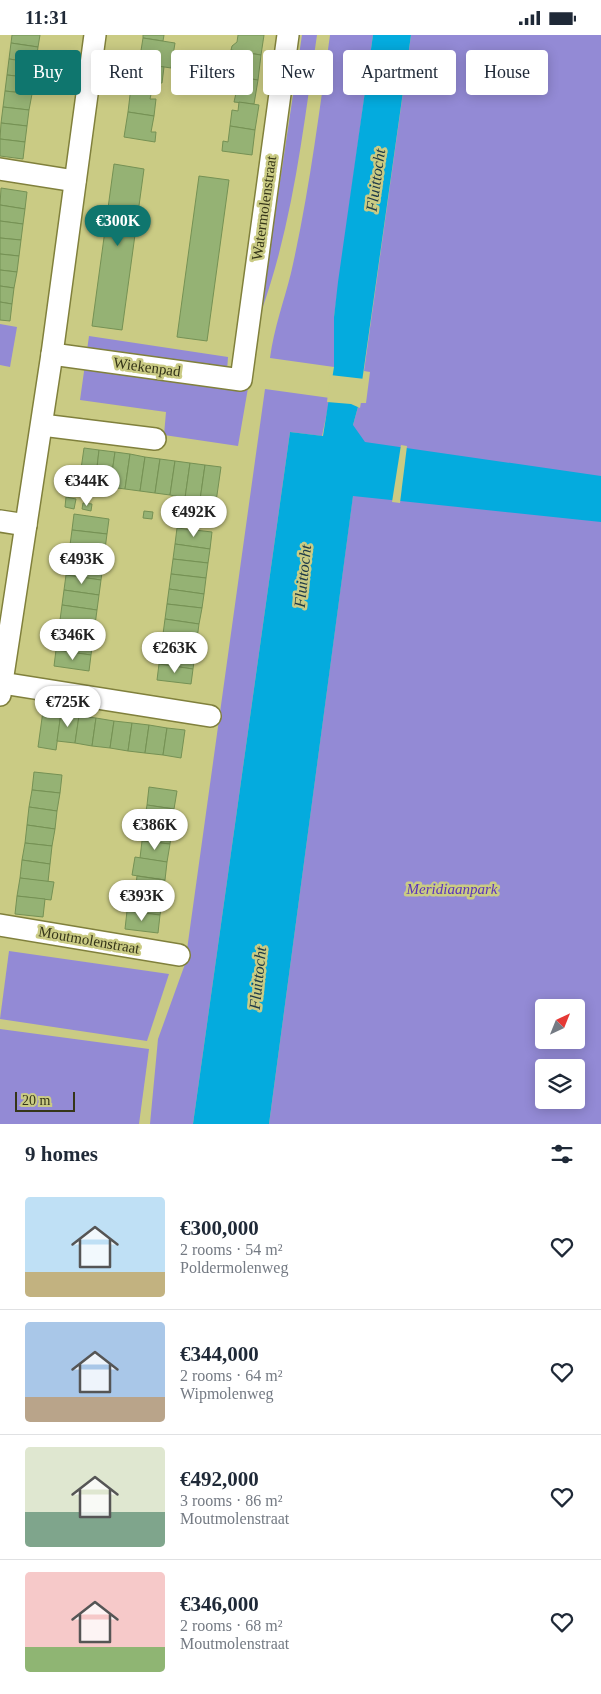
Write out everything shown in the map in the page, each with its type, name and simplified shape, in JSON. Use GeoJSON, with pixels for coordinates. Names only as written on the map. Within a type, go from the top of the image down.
{"type":"FeatureCollection","features":[{"type":"Feature","properties":{"kind":"street"},"geometry":{"type":"LineString","coordinates":[[95,35],[42,425],[1,689],[210,716]]}},
{"type":"Feature","properties":{"kind":"street","name":"Watermolenstraat"},"geometry":{"type":"LineString","coordinates":[[241,380],[288,35]]}},
{"type":"Feature","properties":{"kind":"street"},"geometry":{"type":"LineString","coordinates":[[0,169],[75,181]]}},
{"type":"Feature","properties":{"kind":"street","name":"Wiekenpad"},"geometry":{"type":"LineString","coordinates":[[52,354],[241,380]]}},
{"type":"Feature","properties":{"kind":"street"},"geometry":{"type":"LineString","coordinates":[[42,425],[155,439]]}},
{"type":"Feature","properties":{"kind":"street"},"geometry":{"type":"LineString","coordinates":[[0,521],[26,525]]}},
{"type":"Feature","properties":{"kind":"street","name":"Moutmolenstraat"},"geometry":{"type":"LineString","coordinates":[[0,925],[178,955]]}},
{"type":"Feature","properties":{"kind":"green space"},"geometry":{"type":"Polygon","coordinates":[[[302,35],[317,35],[315,50],[300,50],[302,35]]]}},
{"type":"Feature","properties":{"kind":"green space"},"geometry":{"type":"Polygon","coordinates":[[[330,35],[373,35],[371,50],[343,50],[343,95],[365,95],[334,317],[334,367],[270,358],[303,214],[321,95],[333,95],[333,50],[328,50],[330,35]]]}},
{"type":"Feature","properties":{"kind":"green space","name":"Meridiaanpark"},"geometry":{"type":"Polygon","coordinates":[[[411,35],[601,35],[601,1124],[269,1124],[353,495],[353,425],[359,403],[366,403],[370,372],[364,371],[403,95],[456,95],[456,50],[409,50],[411,35]]]}},
{"type":"Feature","properties":{"kind":"green space"},"geometry":{"type":"Polygon","coordinates":[[[293,95],[309,95],[289,211],[281,246],[260,315],[293,95]]]}},
{"type":"Feature","properties":{"kind":"green space"},"geometry":{"type":"Polygon","coordinates":[[[0,324],[17,327],[10,367],[0,365],[0,324]]]}},
{"type":"Feature","properties":{"kind":"green space"},"geometry":{"type":"Polygon","coordinates":[[[89,336],[228,357],[226,385],[248,388],[238,446],[164,435],[166,412],[80,400],[89,336]]]}},
{"type":"Feature","properties":{"kind":"green space"},"geometry":{"type":"Polygon","coordinates":[[[265,389],[330,398],[322,436],[290,432],[193,1124],[150,1124],[158,1039],[185,964],[265,389]]]}},
{"type":"Feature","properties":{"kind":"green space"},"geometry":{"type":"Polygon","coordinates":[[[9,951],[169,974],[147,1041],[0,1019],[9,951]]]}},
{"type":"Feature","properties":{"kind":"green space"},"geometry":{"type":"Polygon","coordinates":[[[0,1029],[149,1049],[139,1124],[0,1124],[0,1029]]]}},
{"type":"Feature","properties":{"kind":"water"},"geometry":{"type":"Polygon","coordinates":[[[373,35],[411,35],[409,50],[371,50],[373,35]]]}},
{"type":"Feature","properties":{"kind":"water","name":"Fluittocht"},"geometry":{"type":"Polygon","coordinates":[[[364,95],[403,95],[359,403],[353,425],[365,442],[601,476],[601,522],[353,496],[269,1124],[193,1124],[290,432],[323,436],[334,367],[334,317],[364,95]]]}},
{"type":"Feature","properties":{"kind":"pier"},"geometry":{"type":"Polygon","coordinates":[[[330,375],[365,379],[360,408],[351,404],[327,402],[330,375]]]}},
{"type":"Feature","properties":{"kind":"pier"},"geometry":{"type":"Polygon","coordinates":[[[401,445],[407,446],[400,503],[392,502],[401,445]]]}},
{"type":"Feature","properties":{"kind":"building"},"geometry":{"type":"Polygon","coordinates":[[[12,35],[40,35],[38,47],[11,43],[12,35]]]}},
{"type":"Feature","properties":{"kind":"building"},"geometry":{"type":"Polygon","coordinates":[[[143,35],[164,35],[163,41],[143,38],[143,35]]]}},
{"type":"Feature","properties":{"kind":"building"},"geometry":{"type":"Polygon","coordinates":[[[238,35],[264,35],[261,55],[253,54],[253,50],[231,50],[232,46],[237,42],[238,35]]]}},
{"type":"Feature","properties":{"kind":"building"},"geometry":{"type":"Polygon","coordinates":[[[143,38],[175,43],[174,50],[171,50],[171,68],[161,66],[161,50],[141,50],[143,38]]]}},
{"type":"Feature","properties":{"kind":"building"},"geometry":{"type":"Polygon","coordinates":[[[11,43],[38,47],[38,50],[15,50],[15,60],[9,59],[11,43]]]}},
{"type":"Feature","properties":{"kind":"building"},"geometry":{"type":"Polygon","coordinates":[[[253,54],[261,55],[258,80],[253,79],[253,54]]]}},
{"type":"Feature","properties":{"kind":"building"},"geometry":{"type":"Polygon","coordinates":[[[9,59],[15,60],[15,76],[7,75],[9,59]]]}},
{"type":"Feature","properties":{"kind":"building"},"geometry":{"type":"Polygon","coordinates":[[[161,67],[164,67],[161,83],[161,67]]]}},
{"type":"Feature","properties":{"kind":"building"},"geometry":{"type":"Polygon","coordinates":[[[7,75],[15,76],[15,92],[5,91],[7,75]]]}},
{"type":"Feature","properties":{"kind":"building"},"geometry":{"type":"Polygon","coordinates":[[[253,79],[258,80],[254,104],[234,102],[236,95],[253,95],[253,79]]]}},
{"type":"Feature","properties":{"kind":"building"},"geometry":{"type":"Polygon","coordinates":[[[5,91],[15,92],[15,95],[32,95],[29,110],[3,107],[5,91]]]}},
{"type":"Feature","properties":{"kind":"building"},"geometry":{"type":"Polygon","coordinates":[[[130,95],[151,95],[150,99],[156,99],[154,116],[128,112],[130,95]]]}},
{"type":"Feature","properties":{"kind":"building"},"geometry":{"type":"Polygon","coordinates":[[[239,102],[259,105],[255,130],[230,126],[232,110],[238,111],[239,102]]]}},
{"type":"Feature","properties":{"kind":"building"},"geometry":{"type":"Polygon","coordinates":[[[3,107],[29,110],[27,126],[1,123],[3,107]]]}},
{"type":"Feature","properties":{"kind":"building"},"geometry":{"type":"Polygon","coordinates":[[[128,112],[154,116],[151,132],[156,132],[155,142],[124,137],[128,112]]]}},
{"type":"Feature","properties":{"kind":"building"},"geometry":{"type":"Polygon","coordinates":[[[1,123],[27,126],[25,142],[0,139],[1,123]]]}},
{"type":"Feature","properties":{"kind":"building"},"geometry":{"type":"Polygon","coordinates":[[[230,126],[255,130],[252,155],[222,151],[223,141],[228,142],[230,126]]]}},
{"type":"Feature","properties":{"kind":"building"},"geometry":{"type":"Polygon","coordinates":[[[0,139],[25,142],[23,159],[0,156],[0,139]]]}},
{"type":"Feature","properties":{"kind":"building"},"geometry":{"type":"Polygon","coordinates":[[[114,164],[144,169],[122,330],[92,326],[114,164]]]}},
{"type":"Feature","properties":{"kind":"building"},"geometry":{"type":"Polygon","coordinates":[[[199,176],[229,180],[207,341],[177,337],[199,176]]]}},
{"type":"Feature","properties":{"kind":"building"},"geometry":{"type":"Polygon","coordinates":[[[1,188],[27,192],[25,209],[0,205],[1,188]]]}},
{"type":"Feature","properties":{"kind":"building"},"geometry":{"type":"Polygon","coordinates":[[[0,205],[25,209],[23,224],[0,221],[0,205]]]}},
{"type":"Feature","properties":{"kind":"building"},"geometry":{"type":"Polygon","coordinates":[[[0,221],[23,224],[21,240],[0,238],[0,221]]]}},
{"type":"Feature","properties":{"kind":"building"},"geometry":{"type":"Polygon","coordinates":[[[0,238],[21,240],[19,256],[0,254],[0,238]]]}},
{"type":"Feature","properties":{"kind":"building"},"geometry":{"type":"Polygon","coordinates":[[[0,254],[19,256],[17,272],[0,270],[0,254]]]}},
{"type":"Feature","properties":{"kind":"building"},"geometry":{"type":"Polygon","coordinates":[[[0,270],[17,272],[14,288],[0,286],[0,270]]]}},
{"type":"Feature","properties":{"kind":"building"},"geometry":{"type":"Polygon","coordinates":[[[0,286],[14,288],[12,304],[0,302],[0,286]]]}},
{"type":"Feature","properties":{"kind":"building"},"geometry":{"type":"Polygon","coordinates":[[[0,302],[12,304],[10,321],[0,320],[0,302]]]}},
{"type":"Feature","properties":{"kind":"building"},"geometry":{"type":"Polygon","coordinates":[[[84,448],[99,450],[95,485],[79,483],[84,448]]]}},
{"type":"Feature","properties":{"kind":"building"},"geometry":{"type":"Polygon","coordinates":[[[99,450],[115,452],[110,487],[95,485],[99,450]]]}},
{"type":"Feature","properties":{"kind":"building"},"geometry":{"type":"Polygon","coordinates":[[[115,452],[130,454],[125,489],[110,487],[115,452]]]}},
{"type":"Feature","properties":{"kind":"building"},"geometry":{"type":"Polygon","coordinates":[[[130,454],[145,457],[140,491],[125,489],[130,454]]]}},
{"type":"Feature","properties":{"kind":"building"},"geometry":{"type":"Polygon","coordinates":[[[145,457],[160,459],[155,493],[140,491],[145,457]]]}},
{"type":"Feature","properties":{"kind":"building"},"geometry":{"type":"Polygon","coordinates":[[[160,459],[175,461],[170,495],[155,493],[160,459]]]}},
{"type":"Feature","properties":{"kind":"building"},"geometry":{"type":"Polygon","coordinates":[[[175,461],[190,463],[185,498],[170,495],[175,461]]]}},
{"type":"Feature","properties":{"kind":"building"},"geometry":{"type":"Polygon","coordinates":[[[190,463],[205,465],[200,500],[185,498],[190,463]]]}},
{"type":"Feature","properties":{"kind":"building"},"geometry":{"type":"Polygon","coordinates":[[[205,465],[221,467],[216,502],[200,500],[205,465]]]}},
{"type":"Feature","properties":{"kind":"building"},"geometry":{"type":"Polygon","coordinates":[[[66,497],[76,499],[74,509],[65,507],[66,497]]]}},
{"type":"Feature","properties":{"kind":"building"},"geometry":{"type":"Polygon","coordinates":[[[83,503],[92,504],[91,511],[82,509],[83,503]]]}},
{"type":"Feature","properties":{"kind":"building"},"geometry":{"type":"Polygon","coordinates":[[[144,511],[153,512],[152,519],[143,518],[144,511]]]}},
{"type":"Feature","properties":{"kind":"building"},"geometry":{"type":"Polygon","coordinates":[[[74,514],[109,519],[107,534],[72,530],[74,514]]]}},
{"type":"Feature","properties":{"kind":"building"},"geometry":{"type":"Polygon","coordinates":[[[177,528],[212,532],[210,549],[175,544],[177,528]]]}},
{"type":"Feature","properties":{"kind":"building"},"geometry":{"type":"Polygon","coordinates":[[[72,530],[107,534],[105,549],[70,545],[72,530]]]}},
{"type":"Feature","properties":{"kind":"building"},"geometry":{"type":"Polygon","coordinates":[[[175,544],[210,549],[208,563],[173,559],[175,544]]]}},
{"type":"Feature","properties":{"kind":"building"},"geometry":{"type":"Polygon","coordinates":[[[70,545],[105,549],[103,565],[68,560],[70,545]]]}},
{"type":"Feature","properties":{"kind":"building"},"geometry":{"type":"Polygon","coordinates":[[[173,559],[208,563],[206,578],[171,574],[173,559]]]}},
{"type":"Feature","properties":{"kind":"building"},"geometry":{"type":"Polygon","coordinates":[[[68,560],[103,565],[101,580],[66,575],[68,560]]]}},
{"type":"Feature","properties":{"kind":"building"},"geometry":{"type":"Polygon","coordinates":[[[171,574],[206,578],[204,594],[169,589],[171,574]]]}},
{"type":"Feature","properties":{"kind":"building"},"geometry":{"type":"Polygon","coordinates":[[[66,575],[101,580],[99,595],[64,590],[66,575]]]}},
{"type":"Feature","properties":{"kind":"building"},"geometry":{"type":"Polygon","coordinates":[[[169,589],[204,594],[202,608],[167,604],[169,589]]]}},
{"type":"Feature","properties":{"kind":"building"},"geometry":{"type":"Polygon","coordinates":[[[64,590],[99,595],[97,610],[62,605],[64,590]]]}},
{"type":"Feature","properties":{"kind":"building"},"geometry":{"type":"Polygon","coordinates":[[[167,604],[202,608],[199,624],[165,619],[167,604]]]}},
{"type":"Feature","properties":{"kind":"building"},"geometry":{"type":"Polygon","coordinates":[[[62,605],[97,610],[95,625],[60,620],[62,605]]]}},
{"type":"Feature","properties":{"kind":"building"},"geometry":{"type":"Polygon","coordinates":[[[165,619],[199,624],[197,639],[163,634],[165,619]]]}},
{"type":"Feature","properties":{"kind":"building"},"geometry":{"type":"Polygon","coordinates":[[[60,620],[95,625],[93,640],[58,635],[60,620]]]}},
{"type":"Feature","properties":{"kind":"building"},"geometry":{"type":"Polygon","coordinates":[[[163,634],[197,639],[195,654],[161,649],[163,634]]]}},
{"type":"Feature","properties":{"kind":"building"},"geometry":{"type":"Polygon","coordinates":[[[58,635],[93,640],[91,655],[56,650],[58,635]]]}},
{"type":"Feature","properties":{"kind":"building"},"geometry":{"type":"Polygon","coordinates":[[[161,649],[195,654],[193,669],[159,664],[161,649]]]}},
{"type":"Feature","properties":{"kind":"building"},"geometry":{"type":"Polygon","coordinates":[[[56,650],[91,655],[89,671],[54,666],[56,650]]]}},
{"type":"Feature","properties":{"kind":"building"},"geometry":{"type":"Polygon","coordinates":[[[159,664],[193,669],[191,684],[157,680],[159,664]]]}},
{"type":"Feature","properties":{"kind":"building"},"geometry":{"type":"Polygon","coordinates":[[[43,711],[61,713],[56,750],[38,747],[43,711]]]}},
{"type":"Feature","properties":{"kind":"building"},"geometry":{"type":"Polygon","coordinates":[[[61,713],[79,716],[75,743],[57,741],[61,713]]]}},
{"type":"Feature","properties":{"kind":"building"},"geometry":{"type":"Polygon","coordinates":[[[79,716],[96,718],[92,746],[75,743],[79,716]]]}},
{"type":"Feature","properties":{"kind":"building"},"geometry":{"type":"Polygon","coordinates":[[[96,718],[114,721],[110,748],[92,746],[96,718]]]}},
{"type":"Feature","properties":{"kind":"building"},"geometry":{"type":"Polygon","coordinates":[[[114,721],[132,723],[128,751],[110,748],[114,721]]]}},
{"type":"Feature","properties":{"kind":"building"},"geometry":{"type":"Polygon","coordinates":[[[132,723],[149,725],[145,753],[128,751],[132,723]]]}},
{"type":"Feature","properties":{"kind":"building"},"geometry":{"type":"Polygon","coordinates":[[[149,725],[167,728],[163,755],[145,753],[149,725]]]}},
{"type":"Feature","properties":{"kind":"building"},"geometry":{"type":"Polygon","coordinates":[[[167,728],[185,730],[181,758],[163,755],[167,728]]]}},
{"type":"Feature","properties":{"kind":"building"},"geometry":{"type":"Polygon","coordinates":[[[34,772],[62,775],[60,793],[32,790],[34,772]]]}},
{"type":"Feature","properties":{"kind":"building"},"geometry":{"type":"Polygon","coordinates":[[[149,787],[177,791],[174,809],[147,805],[149,787]]]}},
{"type":"Feature","properties":{"kind":"building"},"geometry":{"type":"Polygon","coordinates":[[[32,790],[60,793],[57,811],[29,807],[32,790]]]}},
{"type":"Feature","properties":{"kind":"building"},"geometry":{"type":"Polygon","coordinates":[[[147,805],[174,809],[172,827],[144,823],[147,805]]]}},
{"type":"Feature","properties":{"kind":"building"},"geometry":{"type":"Polygon","coordinates":[[[29,807],[57,811],[55,829],[27,825],[29,807]]]}},
{"type":"Feature","properties":{"kind":"building"},"geometry":{"type":"Polygon","coordinates":[[[144,823],[172,827],[170,844],[142,841],[144,823]]]}},
{"type":"Feature","properties":{"kind":"building"},"geometry":{"type":"Polygon","coordinates":[[[27,825],[55,829],[52,846],[25,843],[27,825]]]}},
{"type":"Feature","properties":{"kind":"building"},"geometry":{"type":"Polygon","coordinates":[[[142,841],[170,844],[167,862],[140,858],[142,841]]]}},
{"type":"Feature","properties":{"kind":"building"},"geometry":{"type":"Polygon","coordinates":[[[25,843],[52,846],[50,864],[22,860],[25,843]]]}},
{"type":"Feature","properties":{"kind":"building"},"geometry":{"type":"Polygon","coordinates":[[[135,857],[167,862],[165,880],[132,875],[135,857]]]}},
{"type":"Feature","properties":{"kind":"building"},"geometry":{"type":"Polygon","coordinates":[[[22,860],[50,864],[48,882],[20,878],[22,860]]]}},
{"type":"Feature","properties":{"kind":"building"},"geometry":{"type":"Polygon","coordinates":[[[137,876],[165,880],[163,897],[135,894],[137,876]]]}},
{"type":"Feature","properties":{"kind":"building"},"geometry":{"type":"Polygon","coordinates":[[[20,878],[54,882],[51,900],[17,896],[20,878]]]}},
{"type":"Feature","properties":{"kind":"building"},"geometry":{"type":"Polygon","coordinates":[[[130,893],[163,897],[160,915],[127,911],[130,893]]]}},
{"type":"Feature","properties":{"kind":"building"},"geometry":{"type":"Polygon","coordinates":[[[17,896],[45,899],[43,917],[15,914],[17,896]]]}},
{"type":"Feature","properties":{"kind":"building"},"geometry":{"type":"Polygon","coordinates":[[[127,911],[160,915],[158,933],[125,929],[127,911]]]}}]}
